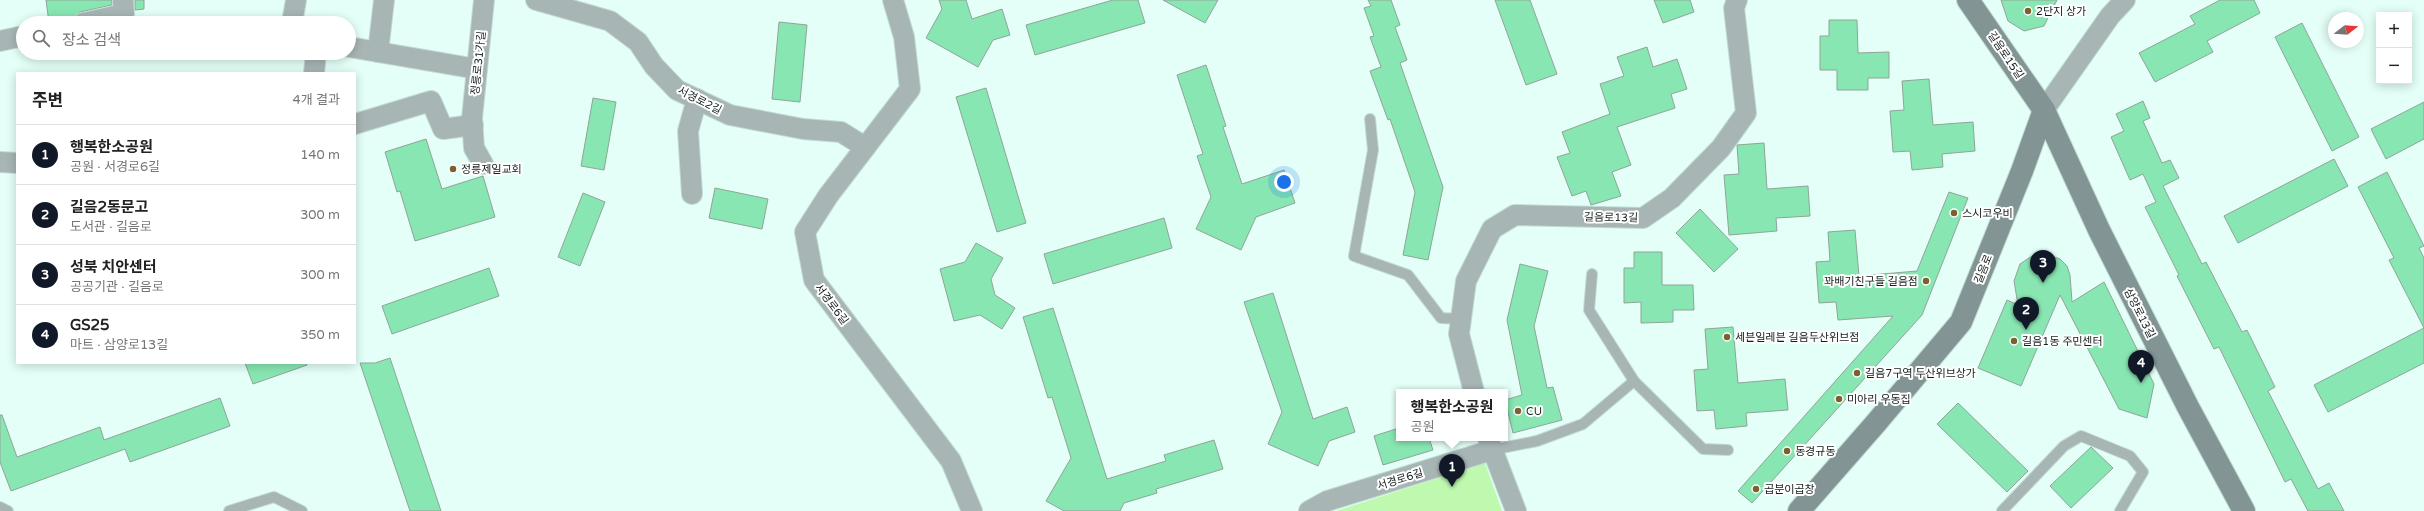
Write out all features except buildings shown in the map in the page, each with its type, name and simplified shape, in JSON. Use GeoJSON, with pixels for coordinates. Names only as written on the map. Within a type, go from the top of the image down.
{"type":"FeatureCollection","features":[{"type":"Feature","properties":{"kind":"street"},"geometry":{"type":"LineString","coordinates":[[115,16],[124,14],[123,0]]}},
{"type":"Feature","properties":{"kind":"street"},"geometry":{"type":"LineString","coordinates":[[293,16],[296,0]]}},
{"type":"Feature","properties":{"kind":"street"},"geometry":{"type":"LineString","coordinates":[[378,52],[384,0]]}},
{"type":"Feature","properties":{"kind":"street","name":"정릉로31가길"},"geometry":{"type":"LineString","coordinates":[[483,164],[474,148],[473,125],[484,0]]}},
{"type":"Feature","properties":{"kind":"street","name":"서경로2길"},"geometry":{"type":"LineString","coordinates":[[536,0],[610,21],[638,42],[654,66],[678,90],[730,115],[803,129],[841,132],[866,147]]}},
{"type":"Feature","properties":{"kind":"street","name":"서경로6길"},"geometry":{"type":"LineString","coordinates":[[893,0],[904,37],[910,89],[828,196],[805,232],[814,280],[951,461],[972,511]]}},
{"type":"Feature","properties":{"kind":"street","name":"길음로13길"},"geometry":{"type":"LineString","coordinates":[[1473,389],[1459,334],[1466,281],[1492,228],[1515,215],[1643,218],[1672,198],[1722,148],[1746,112],[1734,8],[1736,0]]}},
{"type":"Feature","properties":{"kind":"street","name":"길음로15길"},"geometry":{"type":"LineString","coordinates":[[1968,0],[2044,110]]}},
{"type":"Feature","properties":{"kind":"street","name":"길음로"},"geometry":{"type":"LineString","coordinates":[[1798,511],[1876,423],[1961,322],[2022,171],[2044,110],[2110,16],[2125,0]]}},
{"type":"Feature","properties":{"kind":"street"},"geometry":{"type":"LineString","coordinates":[[0,41],[16,38]]}},
{"type":"Feature","properties":{"kind":"street"},"geometry":{"type":"LineString","coordinates":[[356,48],[477,69]]}},
{"type":"Feature","properties":{"kind":"street"},"geometry":{"type":"LineString","coordinates":[[314,72],[315,60]]}},
{"type":"Feature","properties":{"kind":"street"},"geometry":{"type":"LineString","coordinates":[[692,194],[688,131],[697,99]]}},
{"type":"Feature","properties":{"kind":"street"},"geometry":{"type":"LineString","coordinates":[[356,124],[431,101],[443,129],[473,125]]}},
{"type":"Feature","properties":{"kind":"street","name":"삼양로13길"},"geometry":{"type":"LineString","coordinates":[[2044,110],[2102,238],[2188,407],[2244,511]]}},
{"type":"Feature","properties":{"kind":"street"},"geometry":{"type":"LineString","coordinates":[[0,162],[16,163]]}},
{"type":"Feature","properties":{"kind":"street"},"geometry":{"type":"LineString","coordinates":[[1490,444],[1516,511]]}},
{"type":"Feature","properties":{"kind":"street","name":"서경로6길"},"geometry":{"type":"LineString","coordinates":[[1309,511],[1327,501],[1490,444]]}},
{"type":"Feature","properties":{"kind":"lane"},"geometry":{"type":"LineString","coordinates":[[1370,120],[1374,150],[1354,256],[1408,275],[1442,318],[1461,319]]}},
{"type":"Feature","properties":{"kind":"lane"},"geometry":{"type":"LineString","coordinates":[[1592,274],[1589,310],[1634,381],[1703,449],[1728,450]]}},
{"type":"Feature","properties":{"kind":"lane"},"geometry":{"type":"LineString","coordinates":[[1490,444],[1537,441],[1583,424],[1634,381]]}},
{"type":"Feature","properties":{"kind":"lane"},"geometry":{"type":"LineString","coordinates":[[2002,511],[2064,446],[2081,436],[2130,456],[2143,472],[2120,511]]}},
{"type":"Feature","properties":{"kind":"lane"},"geometry":{"type":"LineString","coordinates":[[229,511],[274,497],[302,511]]}},
{"type":"Feature","properties":{"kind":"lane"},"geometry":{"type":"LineString","coordinates":[[0,507],[8,511]]}},
{"type":"Feature","properties":{"kind":"green space"},"geometry":{"type":"Polygon","coordinates":[[[1485,463],[1502,511],[1336,511],[1485,463]]]}},
{"type":"Feature","properties":{"kind":"place","name":"2단지 상가"},"geometry":{"type":"Point","coordinates":[2028,11]}},
{"type":"Feature","properties":{"kind":"place","name":"정릉제일교회"},"geometry":{"type":"Point","coordinates":[453,169]}},
{"type":"Feature","properties":{"kind":"place","name":"스시코우비"},"geometry":{"type":"Point","coordinates":[1954,213]}},
{"type":"Feature","properties":{"kind":"place","name":"꽈배기친구들 길음점"},"geometry":{"type":"Point","coordinates":[1926,281]}},
{"type":"Feature","properties":{"kind":"place","name":"성북 치안센터"},"geometry":{"type":"Point","coordinates":[2043,283]}},
{"type":"Feature","properties":{"kind":"place","name":"길음2동문고"},"geometry":{"type":"Point","coordinates":[2026,330]}},
{"type":"Feature","properties":{"kind":"place","name":"세븐일레븐 길음두산위브점"},"geometry":{"type":"Point","coordinates":[1727,337]}},
{"type":"Feature","properties":{"kind":"place","name":"길음1동 주민센터"},"geometry":{"type":"Point","coordinates":[2014,341]}},
{"type":"Feature","properties":{"kind":"place","name":"길음7구역 두산위브상가"},"geometry":{"type":"Point","coordinates":[1857,373]}},
{"type":"Feature","properties":{"kind":"place","name":"GS25"},"geometry":{"type":"Point","coordinates":[2141,383]}},
{"type":"Feature","properties":{"kind":"place","name":"미아리 우동집"},"geometry":{"type":"Point","coordinates":[1839,399]}},
{"type":"Feature","properties":{"kind":"place","name":"CU"},"geometry":{"type":"Point","coordinates":[1518,411]}},
{"type":"Feature","properties":{"kind":"place","name":"동경규동"},"geometry":{"type":"Point","coordinates":[1787,451]}},
{"type":"Feature","properties":{"kind":"place","name":"행복한소공원"},"geometry":{"type":"Point","coordinates":[1452,487]}},
{"type":"Feature","properties":{"kind":"place","name":"곱분이곱창"},"geometry":{"type":"Point","coordinates":[1756,489]}}]}
